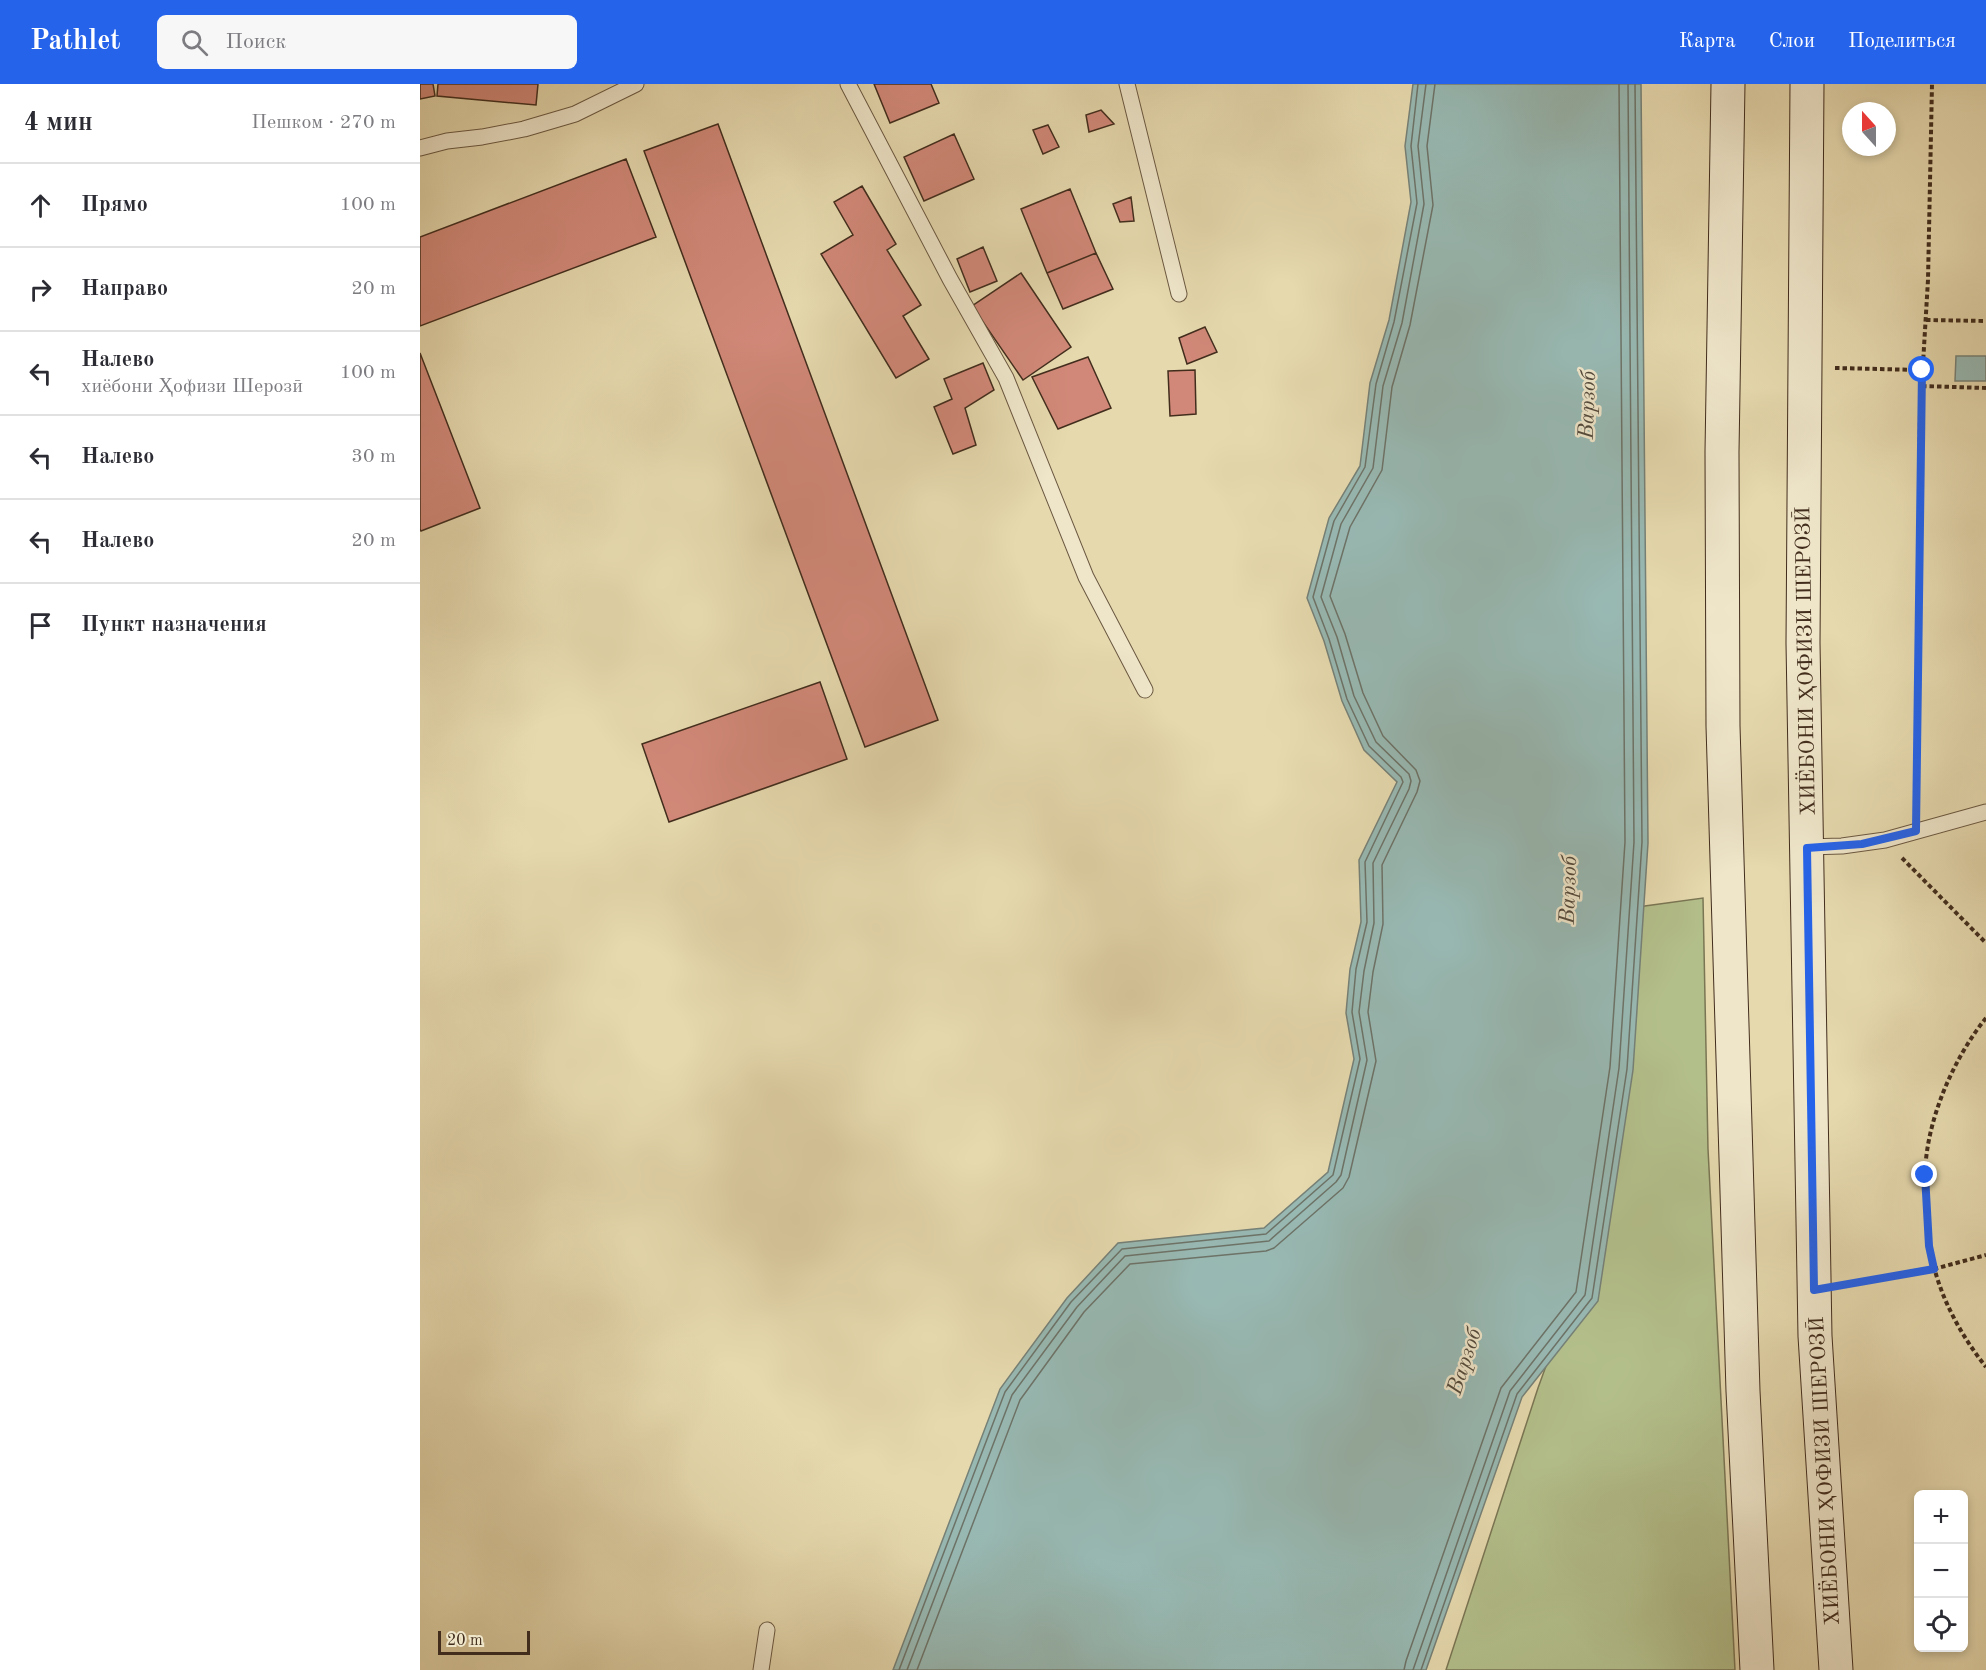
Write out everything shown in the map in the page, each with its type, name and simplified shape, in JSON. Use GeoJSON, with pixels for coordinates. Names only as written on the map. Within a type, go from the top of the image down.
{"type":"FeatureCollection","features":[{"type":"Feature","properties":{"kind":"main road"},"geometry":{"type":"LineString","coordinates":[[1728,84],[1722,475],[1723,737],[1742,1380],[1757,1670]]}},
{"type":"Feature","properties":{"kind":"main road","name":"ХИЁБОНИ ҲОФИЗИ ШЕРОЗӢ"},"geometry":{"type":"LineString","coordinates":[[1807,84],[1803,642],[1814,1290],[1817,1380],[1836,1670]]}},
{"type":"Feature","properties":{"kind":"lane"},"geometry":{"type":"LineString","coordinates":[[420,148],[447,141],[524,129],[576,114],[636,84]]}},
{"type":"Feature","properties":{"kind":"lane"},"geometry":{"type":"LineString","coordinates":[[848,84],[950,279],[1006,378],[1086,577],[1145,690]]}},
{"type":"Feature","properties":{"kind":"lane"},"geometry":{"type":"LineString","coordinates":[[1127,84],[1179,294]]}},
{"type":"Feature","properties":{"kind":"lane"},"geometry":{"type":"LineString","coordinates":[[1807,848],[1885,840],[1986,812]]}},
{"type":"Feature","properties":{"kind":"lane"},"geometry":{"type":"LineString","coordinates":[[761,1670],[767,1630]]}},
{"type":"Feature","properties":{"kind":"path"},"geometry":{"type":"LineString","coordinates":[[1916,831],[1922,370],[1926,320],[1932,84]]}},
{"type":"Feature","properties":{"kind":"path"},"geometry":{"type":"LineString","coordinates":[[1926,320],[1986,321]]}},
{"type":"Feature","properties":{"kind":"path"},"geometry":{"type":"LineString","coordinates":[[1804,368],[1922,370]]}},
{"type":"Feature","properties":{"kind":"path"},"geometry":{"type":"LineString","coordinates":[[1922,386],[1986,388]]}},
{"type":"Feature","properties":{"kind":"path"},"geometry":{"type":"LineString","coordinates":[[1885,840],[1986,943]]}},
{"type":"Feature","properties":{"kind":"path"},"geometry":{"type":"LineString","coordinates":[[1986,1018],[1975,1032],[1945,1089],[1935,1117],[1925,1175],[1929,1246],[1934,1269],[1953,1318],[1971,1349],[1986,1367]]}},
{"type":"Feature","properties":{"kind":"path"},"geometry":{"type":"LineString","coordinates":[[1814,1290],[1934,1269],[1986,1255]]}},
{"type":"Feature","properties":{"kind":"green space"},"geometry":{"type":"Polygon","coordinates":[[[1703,898],[1708,1149],[1735,1670],[1446,1670],[1538,1388],[1582,1267],[1623,909],[1703,898]]]}},
{"type":"Feature","properties":{"kind":"water","name":"Варзоб"},"geometry":{"type":"Polygon","coordinates":[[[1413,84],[1641,84],[1648,843],[1633,1070],[1598,1301],[1522,1397],[1426,1670],[893,1670],[1000,1389],[1067,1298],[1118,1243],[1264,1228],[1328,1172],[1354,1059],[1346,1013],[1350,969],[1361,922],[1359,860],[1397,782],[1364,750],[1342,701],[1324,641],[1307,598],[1329,518],[1360,466],[1370,383],[1389,320],[1411,202],[1405,146],[1413,84]]]}},
{"type":"Feature","properties":{"kind":"water"},"geometry":{"type":"Polygon","coordinates":[[[1956,356],[1986,356],[1986,381],[1955,381],[1956,356]]]}},
{"type":"Feature","properties":{"kind":"building"},"geometry":{"type":"Polygon","coordinates":[[[420,84],[433,84],[435,96],[420,99],[420,84]]]}},
{"type":"Feature","properties":{"kind":"building"},"geometry":{"type":"Polygon","coordinates":[[[438,84],[538,84],[536,105],[437,96],[438,84]]]}},
{"type":"Feature","properties":{"kind":"building"},"geometry":{"type":"Polygon","coordinates":[[[874,84],[931,84],[939,103],[890,123],[874,84]]]}},
{"type":"Feature","properties":{"kind":"building"},"geometry":{"type":"Polygon","coordinates":[[[1101,110],[1114,124],[1089,132],[1086,115],[1101,110]]]}},
{"type":"Feature","properties":{"kind":"building"},"geometry":{"type":"Polygon","coordinates":[[[718,124],[938,720],[865,747],[644,151],[718,124]]]}},
{"type":"Feature","properties":{"kind":"building"},"geometry":{"type":"Polygon","coordinates":[[[1048,125],[1059,147],[1043,154],[1033,130],[1048,125]]]}},
{"type":"Feature","properties":{"kind":"building"},"geometry":{"type":"Polygon","coordinates":[[[954,134],[974,179],[924,201],[904,157],[954,134]]]}},
{"type":"Feature","properties":{"kind":"building"},"geometry":{"type":"Polygon","coordinates":[[[626,159],[656,237],[420,326],[420,237],[626,159]]]}},
{"type":"Feature","properties":{"kind":"building"},"geometry":{"type":"Polygon","coordinates":[[[862,186],[896,244],[887,250],[921,305],[903,316],[929,359],[896,378],[821,254],[853,235],[834,202],[862,186]]]}},
{"type":"Feature","properties":{"kind":"building"},"geometry":{"type":"Polygon","coordinates":[[[1070,189],[1096,253],[1047,273],[1021,209],[1070,189]]]}},
{"type":"Feature","properties":{"kind":"building"},"geometry":{"type":"Polygon","coordinates":[[[1131,197],[1134,221],[1120,222],[1113,204],[1131,197]]]}},
{"type":"Feature","properties":{"kind":"building"},"geometry":{"type":"Polygon","coordinates":[[[983,247],[997,281],[970,292],[957,259],[983,247]]]}},
{"type":"Feature","properties":{"kind":"building"},"geometry":{"type":"Polygon","coordinates":[[[1096,253],[1113,289],[1063,309],[1047,273],[1096,253]]]}},
{"type":"Feature","properties":{"kind":"building"},"geometry":{"type":"Polygon","coordinates":[[[1021,273],[1071,347],[1023,380],[972,306],[1021,273]]]}},
{"type":"Feature","properties":{"kind":"building"},"geometry":{"type":"Polygon","coordinates":[[[1205,327],[1217,352],[1187,364],[1179,338],[1205,327]]]}},
{"type":"Feature","properties":{"kind":"building"},"geometry":{"type":"Polygon","coordinates":[[[420,353],[480,508],[421,531],[420,529],[420,353]]]}},
{"type":"Feature","properties":{"kind":"building"},"geometry":{"type":"Polygon","coordinates":[[[1088,357],[1111,408],[1058,429],[1032,377],[1088,357]]]}},
{"type":"Feature","properties":{"kind":"building"},"geometry":{"type":"Polygon","coordinates":[[[983,363],[994,390],[965,408],[976,445],[953,454],[934,407],[952,399],[944,379],[983,363]]]}},
{"type":"Feature","properties":{"kind":"building"},"geometry":{"type":"Polygon","coordinates":[[[1195,370],[1196,414],[1170,416],[1168,371],[1195,370]]]}},
{"type":"Feature","properties":{"kind":"building"},"geometry":{"type":"Polygon","coordinates":[[[820,682],[847,759],[669,822],[642,744],[820,682]]]}},
{"type":"Feature","properties":{"kind":"route"},"geometry":{"type":"LineString","coordinates":[[1922,370],[1916,831],[1862,844],[1807,848],[1814,1290],[1934,1269],[1929,1246],[1925,1175]]}}]}
